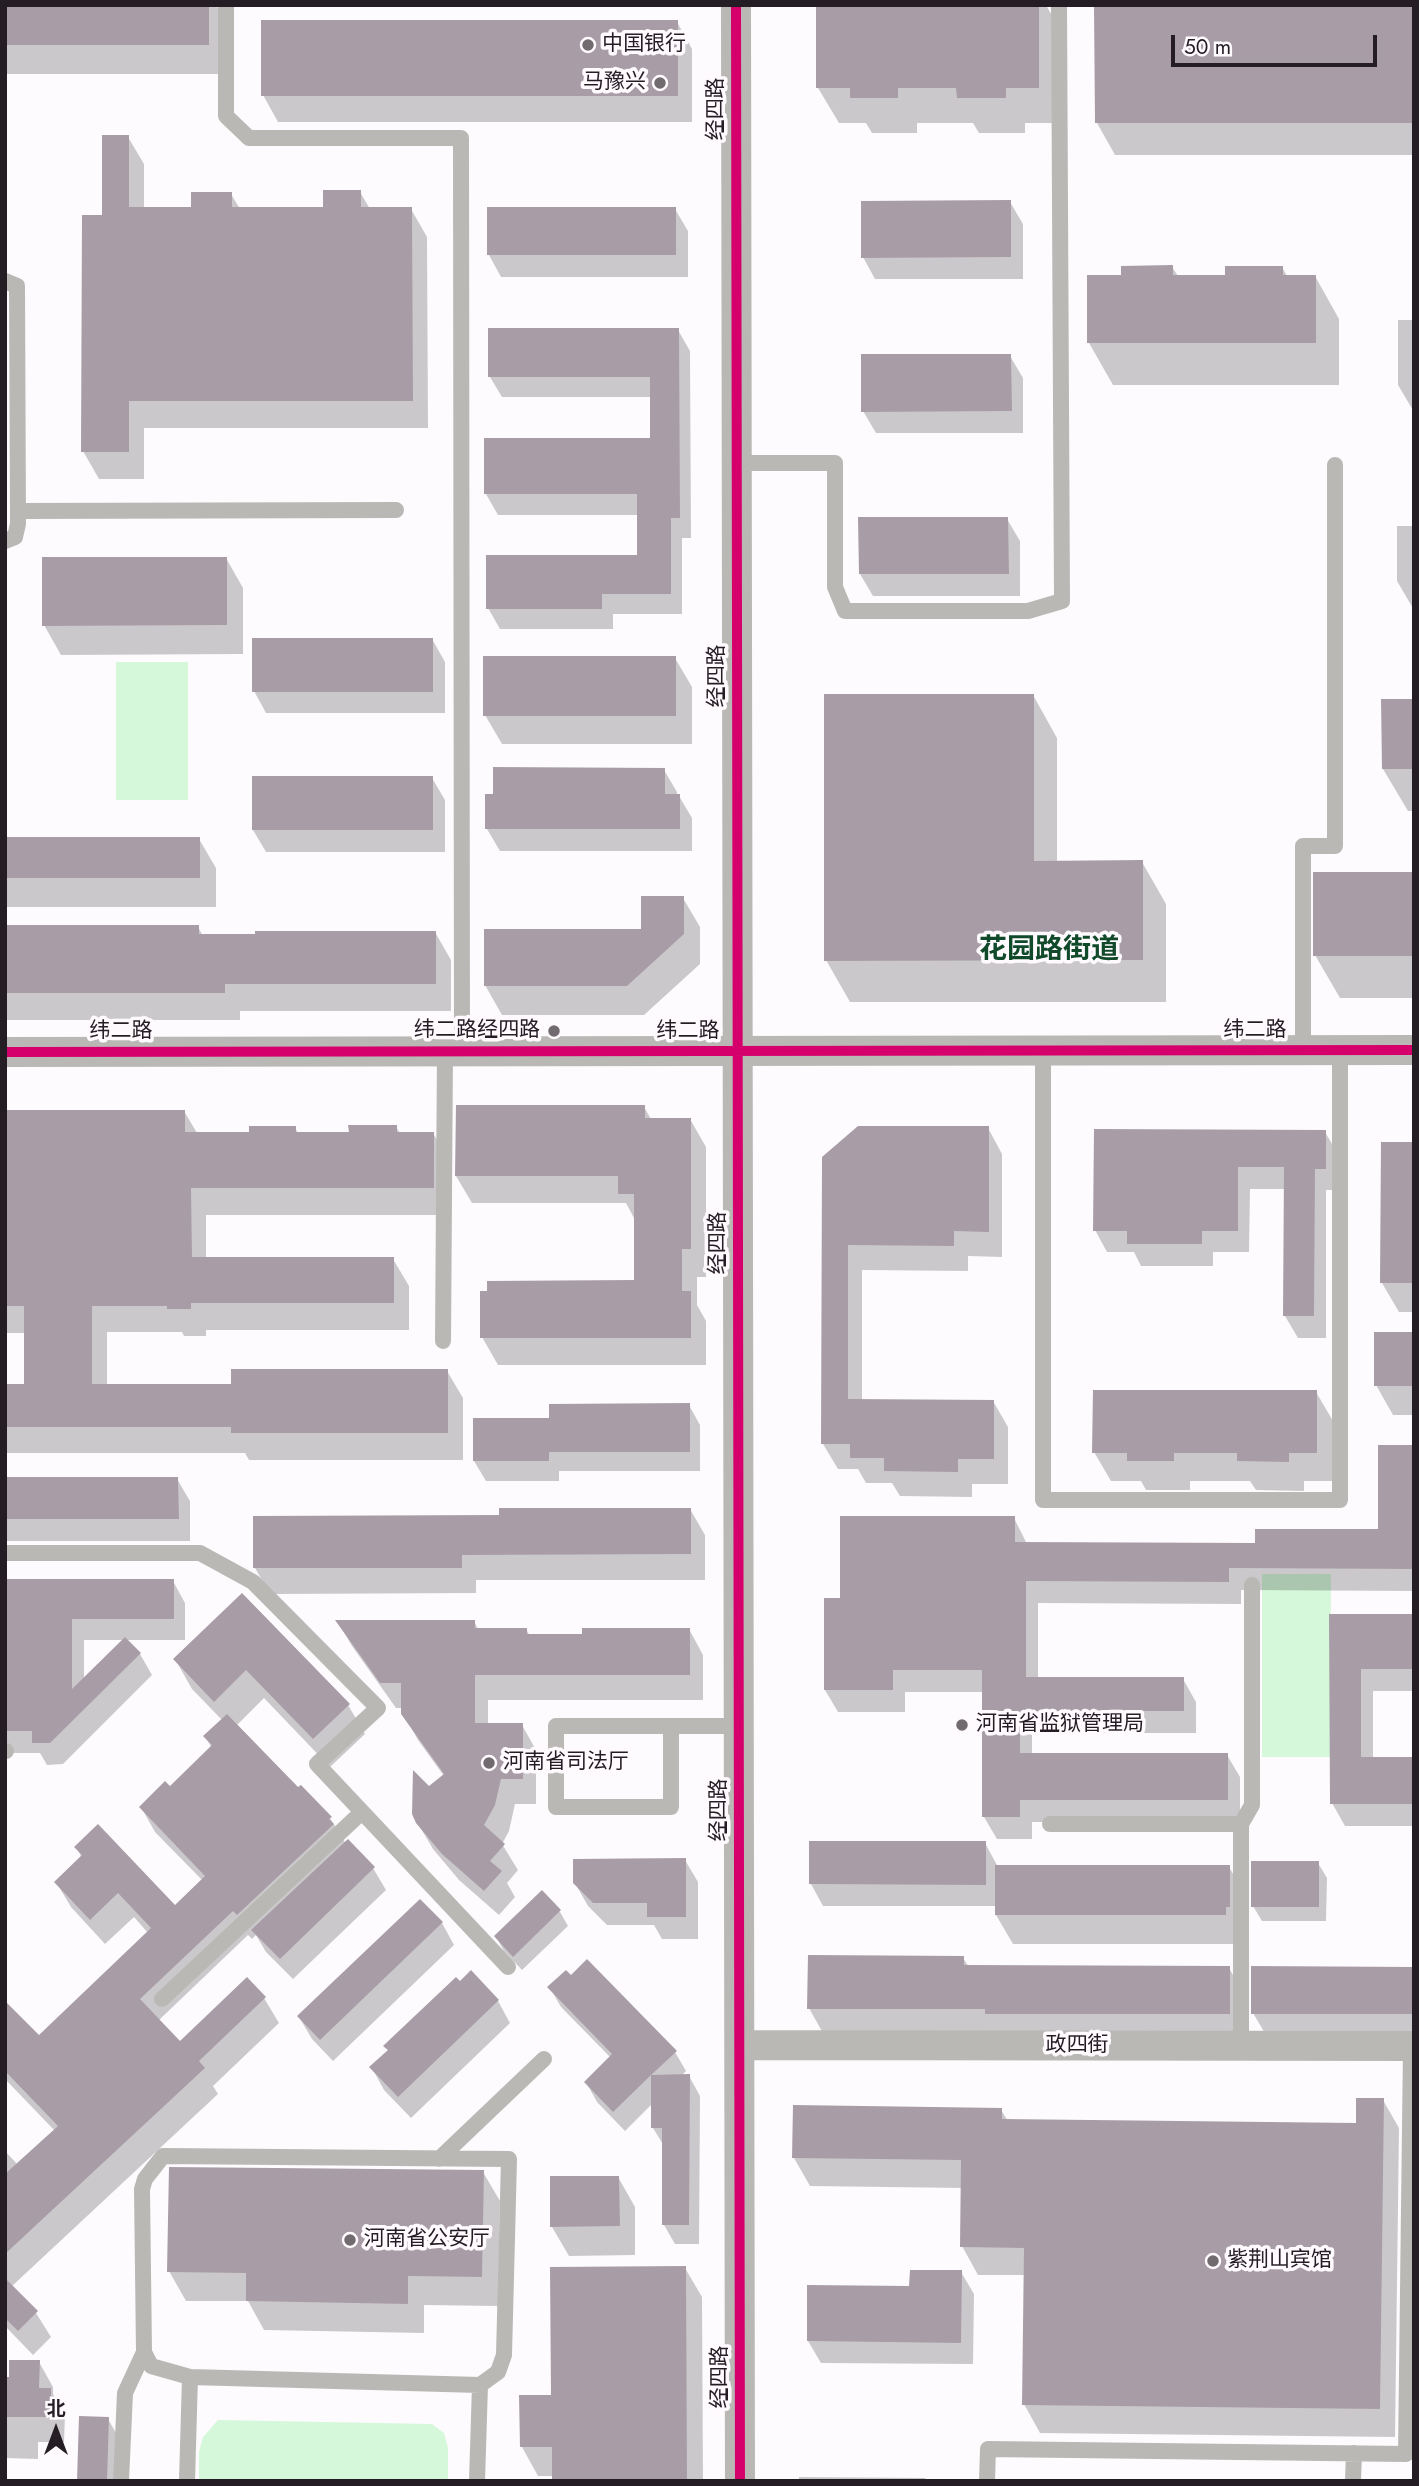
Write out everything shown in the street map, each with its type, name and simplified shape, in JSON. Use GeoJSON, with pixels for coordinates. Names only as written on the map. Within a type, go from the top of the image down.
{"type":"FeatureCollection","features":[{"type":"Feature","properties":{"kind":"street","name":"经四路"},"geometry":{"type":"LineString","coordinates":[[736,5],[740,2481]]}},
{"type":"Feature","properties":{"kind":"street","name":"纬二路"},"geometry":{"type":"LineString","coordinates":[[5,1052],[1414,1050]]}},
{"type":"Feature","properties":{"kind":"street","name":"政四街"},"geometry":{"type":"LineString","coordinates":[[740,2045],[1412,2046]]}},
{"type":"Feature","properties":{"kind":"lane"},"geometry":{"type":"LineString","coordinates":[[226,5],[226,116],[248,138],[461,138],[454,1051],[443,1341]]}},
{"type":"Feature","properties":{"kind":"lane"},"geometry":{"type":"LineString","coordinates":[[737,463],[835,463],[835,587],[845,611],[1028,611],[1062,601],[1059,5]]}},
{"type":"Feature","properties":{"kind":"lane"},"geometry":{"type":"LineString","coordinates":[[5,281],[17,286],[18,511],[15,537],[5,541]]}},
{"type":"Feature","properties":{"kind":"lane"},"geometry":{"type":"LineString","coordinates":[[1303,1050],[1303,846],[1335,846],[1335,465]]}},
{"type":"Feature","properties":{"kind":"lane"},"geometry":{"type":"LineString","coordinates":[[18,511],[396,510]]}},
{"type":"Feature","properties":{"kind":"lane"},"geometry":{"type":"LineString","coordinates":[[1043,1051],[1043,1500],[1340,1500],[1340,1050]]}},
{"type":"Feature","properties":{"kind":"lane"},"geometry":{"type":"LineString","coordinates":[[5,1553],[200,1553],[253,1582],[379,1708],[317,1764],[508,1967]]}},
{"type":"Feature","properties":{"kind":"lane"},"geometry":{"type":"LineString","coordinates":[[1241,2046],[1241,1824],[1252,1805],[1252,1585]]}},
{"type":"Feature","properties":{"kind":"lane"},"geometry":{"type":"LineString","coordinates":[[671,1726],[671,1807],[556,1807],[556,1726],[671,1726],[739,1726]]}},
{"type":"Feature","properties":{"kind":"lane"},"geometry":{"type":"LineString","coordinates":[[162,1999],[362,1812]]}},
{"type":"Feature","properties":{"kind":"lane"},"geometry":{"type":"LineString","coordinates":[[1050,1824],[1241,1824]]}},
{"type":"Feature","properties":{"kind":"lane"},"geometry":{"type":"LineString","coordinates":[[987,2481],[988,2449],[1406,2454],[1412,2046]]}},
{"type":"Feature","properties":{"kind":"lane"},"geometry":{"type":"LineString","coordinates":[[439,2159],[544,2059]]}},
{"type":"Feature","properties":{"kind":"lane"},"geometry":{"type":"LineString","coordinates":[[121,2481],[125,2393],[144,2352],[142,2189],[145,2179],[163,2156],[509,2159],[504,2355],[498,2372],[480,2385],[190,2377],[151,2365],[144,2352]]}},
{"type":"Feature","properties":{"kind":"lane"},"geometry":{"type":"LineString","coordinates":[[187,2481],[190,2377]]}},
{"type":"Feature","properties":{"kind":"lane"},"geometry":{"type":"LineString","coordinates":[[477,2481],[480,2385]]}},
{"type":"Feature","properties":{"kind":"lane"},"geometry":{"type":"LineString","coordinates":[[1353,2481],[1354,2453]]}},
{"type":"Feature","properties":{"kind":"green space"},"geometry":{"type":"Polygon","coordinates":[[[116,662],[188,662],[188,800],[116,800],[116,662]]]}},
{"type":"Feature","properties":{"kind":"green space"},"geometry":{"type":"Polygon","coordinates":[[[1262,1574],[1331,1574],[1330,1757],[1262,1757],[1262,1574]]]}},
{"type":"Feature","properties":{"kind":"green space"},"geometry":{"type":"Polygon","coordinates":[[[218,2420],[432,2424],[444,2433],[448,2448],[448,2481],[199,2481],[199,2452],[203,2437],[218,2420]]]}},
{"type":"Feature","properties":{"kind":"building"},"geometry":{"type":"Polygon","coordinates":[[[5,5],[209,5],[209,45],[5,45],[5,5]]]}},
{"type":"Feature","properties":{"kind":"building"},"geometry":{"type":"Polygon","coordinates":[[[816,5],[1039,5],[1039,88],[1006,88],[1006,98],[957,98],[956,88],[898,88],[898,98],[850,98],[850,88],[816,88],[816,5]]]}},
{"type":"Feature","properties":{"kind":"building"},"geometry":{"type":"Polygon","coordinates":[[[1094,5],[1414,5],[1414,123],[1095,123],[1094,5]]]}},
{"type":"Feature","properties":{"kind":"building"},"geometry":{"type":"Polygon","coordinates":[[[261,20],[678,20],[678,96],[261,96],[261,20]]]}},
{"type":"Feature","properties":{"kind":"building"},"geometry":{"type":"Polygon","coordinates":[[[102,135],[129,135],[129,207],[191,207],[191,192],[232,192],[232,207],[323,207],[323,190],[361,190],[361,207],[412,207],[413,401],[129,401],[129,452],[81,452],[82,215],[102,215],[102,135]]]}},
{"type":"Feature","properties":{"kind":"building"},"geometry":{"type":"Polygon","coordinates":[[[1011,200],[1011,257],[861,258],[861,201],[1011,200]]]}},
{"type":"Feature","properties":{"kind":"building"},"geometry":{"type":"Polygon","coordinates":[[[487,207],[676,207],[676,255],[487,255],[487,207]]]}},
{"type":"Feature","properties":{"kind":"building"},"geometry":{"type":"Polygon","coordinates":[[[1173,265],[1173,275],[1225,275],[1225,266],[1283,266],[1283,275],[1316,275],[1316,343],[1087,343],[1087,275],[1121,275],[1121,266],[1173,265]]]}},
{"type":"Feature","properties":{"kind":"building"},"geometry":{"type":"Polygon","coordinates":[[[488,328],[679,328],[680,518],[671,518],[671,594],[602,594],[602,609],[486,609],[486,555],[637,555],[637,494],[484,494],[484,438],[650,438],[650,377],[488,377],[488,328]]]}},
{"type":"Feature","properties":{"kind":"building"},"geometry":{"type":"Polygon","coordinates":[[[861,354],[1011,354],[1012,411],[861,412],[861,354]]]}},
{"type":"Feature","properties":{"kind":"building"},"geometry":{"type":"Polygon","coordinates":[[[858,517],[1008,517],[1009,574],[859,574],[858,517]]]}},
{"type":"Feature","properties":{"kind":"building"},"geometry":{"type":"Polygon","coordinates":[[[42,557],[227,557],[227,625],[42,626],[42,557]]]}},
{"type":"Feature","properties":{"kind":"building"},"geometry":{"type":"Polygon","coordinates":[[[252,638],[433,638],[433,692],[252,692],[252,638]]]}},
{"type":"Feature","properties":{"kind":"building"},"geometry":{"type":"Polygon","coordinates":[[[483,656],[676,656],[676,716],[483,716],[483,656]]]}},
{"type":"Feature","properties":{"kind":"building"},"geometry":{"type":"Polygon","coordinates":[[[824,694],[1034,694],[1034,861],[1143,860],[1143,960],[824,961],[824,694]]]}},
{"type":"Feature","properties":{"kind":"building"},"geometry":{"type":"Polygon","coordinates":[[[1381,699],[1414,699],[1414,769],[1382,769],[1381,699]]]}},
{"type":"Feature","properties":{"kind":"building"},"geometry":{"type":"Polygon","coordinates":[[[493,767],[665,768],[665,794],[680,794],[680,829],[485,829],[485,794],[493,794],[493,767]]]}},
{"type":"Feature","properties":{"kind":"building"},"geometry":{"type":"Polygon","coordinates":[[[252,776],[433,776],[433,830],[252,830],[252,776]]]}},
{"type":"Feature","properties":{"kind":"building"},"geometry":{"type":"Polygon","coordinates":[[[5,837],[200,837],[200,878],[5,878],[5,837]]]}},
{"type":"Feature","properties":{"kind":"building"},"geometry":{"type":"Polygon","coordinates":[[[1313,872],[1414,872],[1414,956],[1313,956],[1313,872]]]}},
{"type":"Feature","properties":{"kind":"building"},"geometry":{"type":"Polygon","coordinates":[[[641,896],[684,896],[684,934],[627,986],[484,986],[484,929],[641,929],[641,896]]]}},
{"type":"Feature","properties":{"kind":"building"},"geometry":{"type":"Polygon","coordinates":[[[5,925],[199,925],[199,934],[255,934],[255,931],[436,931],[436,984],[225,984],[225,993],[5,993],[5,925]]]}},
{"type":"Feature","properties":{"kind":"building"},"geometry":{"type":"Polygon","coordinates":[[[456,1105],[645,1105],[645,1118],[691,1118],[691,1249],[682,1249],[682,1291],[691,1291],[691,1338],[480,1338],[480,1291],[487,1291],[487,1281],[634,1280],[634,1194],[618,1194],[618,1176],[455,1176],[456,1105]]]}},
{"type":"Feature","properties":{"kind":"building"},"geometry":{"type":"Polygon","coordinates":[[[5,1110],[185,1110],[185,1132],[249,1132],[249,1126],[296,1126],[296,1132],[349,1132],[348,1125],[397,1125],[397,1132],[434,1132],[434,1188],[191,1188],[192,1257],[394,1257],[394,1303],[191,1303],[191,1309],[167,1309],[167,1306],[92,1306],[92,1384],[231,1384],[231,1369],[448,1369],[448,1433],[231,1433],[231,1427],[5,1427],[5,1384],[24,1384],[24,1306],[5,1306],[5,1110]]]}},
{"type":"Feature","properties":{"kind":"building"},"geometry":{"type":"Polygon","coordinates":[[[858,1126],[989,1126],[989,1232],[954,1231],[954,1246],[848,1245],[848,1399],[994,1400],[994,1459],[958,1459],[958,1472],[884,1471],[884,1458],[850,1458],[850,1444],[821,1444],[822,1157],[858,1126]]]}},
{"type":"Feature","properties":{"kind":"building"},"geometry":{"type":"Polygon","coordinates":[[[1094,1129],[1326,1130],[1326,1169],[1315,1169],[1314,1316],[1283,1316],[1284,1167],[1238,1167],[1238,1231],[1202,1231],[1202,1244],[1127,1244],[1127,1231],[1093,1231],[1094,1129]]]}},
{"type":"Feature","properties":{"kind":"building"},"geometry":{"type":"Polygon","coordinates":[[[1381,1142],[1414,1142],[1414,1283],[1380,1283],[1381,1142]]]}},
{"type":"Feature","properties":{"kind":"building"},"geometry":{"type":"Polygon","coordinates":[[[1374,1332],[1414,1332],[1414,1386],[1374,1386],[1374,1332]]]}},
{"type":"Feature","properties":{"kind":"building"},"geometry":{"type":"Polygon","coordinates":[[[1093,1390],[1317,1390],[1317,1453],[1289,1453],[1289,1462],[1237,1461],[1237,1453],[1174,1453],[1174,1461],[1127,1461],[1127,1453],[1092,1453],[1093,1390]]]}},
{"type":"Feature","properties":{"kind":"building"},"geometry":{"type":"Polygon","coordinates":[[[690,1403],[690,1452],[549,1452],[549,1461],[473,1461],[473,1418],[549,1418],[549,1404],[690,1403]]]}},
{"type":"Feature","properties":{"kind":"building"},"geometry":{"type":"Polygon","coordinates":[[[1378,1445],[1414,1445],[1414,1569],[1229,1568],[1229,1582],[1026,1581],[1026,1677],[1184,1677],[1184,1711],[1020,1711],[1020,1753],[1228,1753],[1228,1800],[1020,1800],[1020,1817],[982,1817],[982,1670],[893,1670],[893,1690],[824,1690],[824,1598],[840,1598],[840,1516],[1015,1516],[1015,1542],[1255,1543],[1255,1529],[1378,1529],[1378,1445]]]}},
{"type":"Feature","properties":{"kind":"building"},"geometry":{"type":"Polygon","coordinates":[[[5,1477],[178,1477],[179,1519],[5,1519],[5,1477]]]}},
{"type":"Feature","properties":{"kind":"building"},"geometry":{"type":"Polygon","coordinates":[[[499,1508],[691,1508],[691,1554],[462,1555],[462,1568],[253,1568],[253,1516],[499,1515],[499,1508]]]}},
{"type":"Feature","properties":{"kind":"building"},"geometry":{"type":"Polygon","coordinates":[[[5,1579],[174,1579],[174,1619],[72,1619],[72,1689],[125,1637],[141,1653],[50,1743],[32,1743],[32,1731],[5,1731],[5,1579]]]}},
{"type":"Feature","properties":{"kind":"building"},"geometry":{"type":"Polygon","coordinates":[[[242,1593],[350,1704],[313,1739],[246,1670],[214,1702],[173,1659],[242,1593]]]}},
{"type":"Feature","properties":{"kind":"building"},"geometry":{"type":"Polygon","coordinates":[[[1329,1614],[1414,1614],[1414,1669],[1361,1669],[1361,1757],[1414,1757],[1414,1804],[1330,1804],[1329,1614]]]}},
{"type":"Feature","properties":{"kind":"building"},"geometry":{"type":"Polygon","coordinates":[[[335,1620],[475,1620],[475,1628],[527,1628],[527,1634],[582,1634],[582,1628],[690,1628],[690,1675],[475,1675],[475,1723],[523,1723],[523,1779],[501,1779],[495,1805],[484,1825],[505,1844],[490,1861],[502,1871],[484,1891],[442,1854],[416,1823],[412,1814],[413,1770],[429,1786],[444,1774],[401,1714],[401,1683],[380,1683],[335,1620]]]}},
{"type":"Feature","properties":{"kind":"building"},"geometry":{"type":"Polygon","coordinates":[[[227,1714],[298,1787],[301,1785],[332,1817],[329,1819],[334,1824],[237,1915],[233,1911],[140,1999],[180,2041],[247,1977],[266,1997],[199,2061],[205,2068],[5,2254],[5,2174],[58,2126],[5,2071],[5,2001],[39,2035],[151,1928],[118,1893],[90,1920],[54,1882],[82,1855],[74,1847],[98,1824],[175,1905],[205,1876],[139,1807],[165,1781],[170,1786],[212,1745],[203,1736],[227,1714]]]}},
{"type":"Feature","properties":{"kind":"building"},"geometry":{"type":"Polygon","coordinates":[[[348,1839],[375,1867],[280,1959],[251,1930],[348,1839]]]}},
{"type":"Feature","properties":{"kind":"building"},"geometry":{"type":"Polygon","coordinates":[[[809,1841],[986,1841],[986,1885],[809,1884],[809,1841]]]}},
{"type":"Feature","properties":{"kind":"building"},"geometry":{"type":"Polygon","coordinates":[[[686,1858],[686,1917],[647,1917],[647,1903],[593,1903],[573,1883],[573,1859],[686,1858]]]}},
{"type":"Feature","properties":{"kind":"building"},"geometry":{"type":"Polygon","coordinates":[[[1251,1861],[1319,1861],[1319,1907],[1251,1907],[1251,1861]]]}},
{"type":"Feature","properties":{"kind":"building"},"geometry":{"type":"Polygon","coordinates":[[[995,1865],[1230,1865],[1230,1907],[1226,1907],[1226,1915],[995,1915],[995,1865]]]}},
{"type":"Feature","properties":{"kind":"building"},"geometry":{"type":"Polygon","coordinates":[[[542,1890],[561,1910],[513,1957],[494,1936],[542,1890]]]}},
{"type":"Feature","properties":{"kind":"building"},"geometry":{"type":"Polygon","coordinates":[[[420,1899],[443,1922],[320,2040],[297,2016],[420,1899]]]}},
{"type":"Feature","properties":{"kind":"building"},"geometry":{"type":"Polygon","coordinates":[[[808,1955],[964,1956],[964,1965],[1230,1966],[1230,2014],[985,2014],[985,2009],[807,2009],[808,1955]]]}},
{"type":"Feature","properties":{"kind":"building"},"geometry":{"type":"Polygon","coordinates":[[[587,1959],[677,2051],[613,2112],[584,2082],[612,2054],[547,1987],[566,1970],[571,1975],[587,1959]]]}},
{"type":"Feature","properties":{"kind":"building"},"geometry":{"type":"Polygon","coordinates":[[[1251,1966],[1414,1967],[1414,2014],[1251,2014],[1251,1966]]]}},
{"type":"Feature","properties":{"kind":"building"},"geometry":{"type":"Polygon","coordinates":[[[471,1970],[499,2000],[398,2097],[369,2067],[388,2050],[383,2046],[456,1977],[460,1981],[471,1970]]]}},
{"type":"Feature","properties":{"kind":"building"},"geometry":{"type":"Polygon","coordinates":[[[690,2074],[689,2225],[662,2225],[662,2128],[651,2128],[651,2075],[690,2074]]]}},
{"type":"Feature","properties":{"kind":"building","name":"紫荆山宾馆"},"geometry":{"type":"Polygon","coordinates":[[[1356,2098],[1384,2098],[1380,2409],[1022,2405],[1024,2248],[960,2247],[961,2160],[792,2158],[793,2105],[1002,2108],[1002,2119],[1356,2123],[1356,2098]]]}},
{"type":"Feature","properties":{"kind":"building"},"geometry":{"type":"Polygon","coordinates":[[[169,2167],[484,2170],[482,2277],[408,2276],[408,2304],[246,2301],[246,2273],[167,2272],[169,2167]]]}},
{"type":"Feature","properties":{"kind":"building"},"geometry":{"type":"Polygon","coordinates":[[[550,2176],[619,2176],[620,2226],[550,2227],[550,2176]]]}},
{"type":"Feature","properties":{"kind":"building"},"geometry":{"type":"Polygon","coordinates":[[[686,2266],[687,2481],[552,2481],[552,2447],[520,2447],[519,2395],[551,2395],[550,2267],[686,2266]]]}},
{"type":"Feature","properties":{"kind":"building"},"geometry":{"type":"Polygon","coordinates":[[[910,2270],[962,2270],[961,2343],[807,2341],[807,2285],[909,2286],[910,2270]]]}},
{"type":"Feature","properties":{"kind":"building"},"geometry":{"type":"Polygon","coordinates":[[[5,2278],[38,2311],[18,2331],[5,2318],[5,2278]]]}},
{"type":"Feature","properties":{"kind":"building"},"geometry":{"type":"Polygon","coordinates":[[[9,2360],[40,2360],[39,2388],[51,2388],[51,2417],[5,2417],[5,2377],[9,2377],[9,2360]]]}},
{"type":"Feature","properties":{"kind":"building"},"geometry":{"type":"Polygon","coordinates":[[[79,2416],[109,2417],[107,2481],[77,2481],[79,2416]]]}},
{"type":"Feature","properties":{"kind":"cycle path"},"geometry":{"type":"LineString","coordinates":[[736,5],[740,2481]]}},
{"type":"Feature","properties":{"kind":"cycle path"},"geometry":{"type":"LineString","coordinates":[[5,1052],[1414,1050]]}},
{"type":"Feature","properties":{"kind":"place","name":"中国银行"},"geometry":{"type":"Point","coordinates":[588,45]}},
{"type":"Feature","properties":{"kind":"place","name":"马豫兴"},"geometry":{"type":"Point","coordinates":[660,83]}},
{"type":"Feature","properties":{"kind":"place","name":"纬二路经四路"},"geometry":{"type":"Point","coordinates":[554,1031]}},
{"type":"Feature","properties":{"kind":"place","name":"河南省监狱管理局"},"geometry":{"type":"Point","coordinates":[962,1725]}},
{"type":"Feature","properties":{"kind":"place","name":"河南省司法厅"},"geometry":{"type":"Point","coordinates":[489,1763]}},
{"type":"Feature","properties":{"kind":"place","name":"河南省公安厅"},"geometry":{"type":"Point","coordinates":[350,2240]}},
{"type":"Feature","properties":{"kind":"place","name":"紫荆山宾馆"},"geometry":{"type":"Point","coordinates":[1213,2261]}},
{"type":"Feature","properties":{"kind":"district","name":"花园路街道"},"geometry":{"type":"Point","coordinates":[1049,951]}}]}
